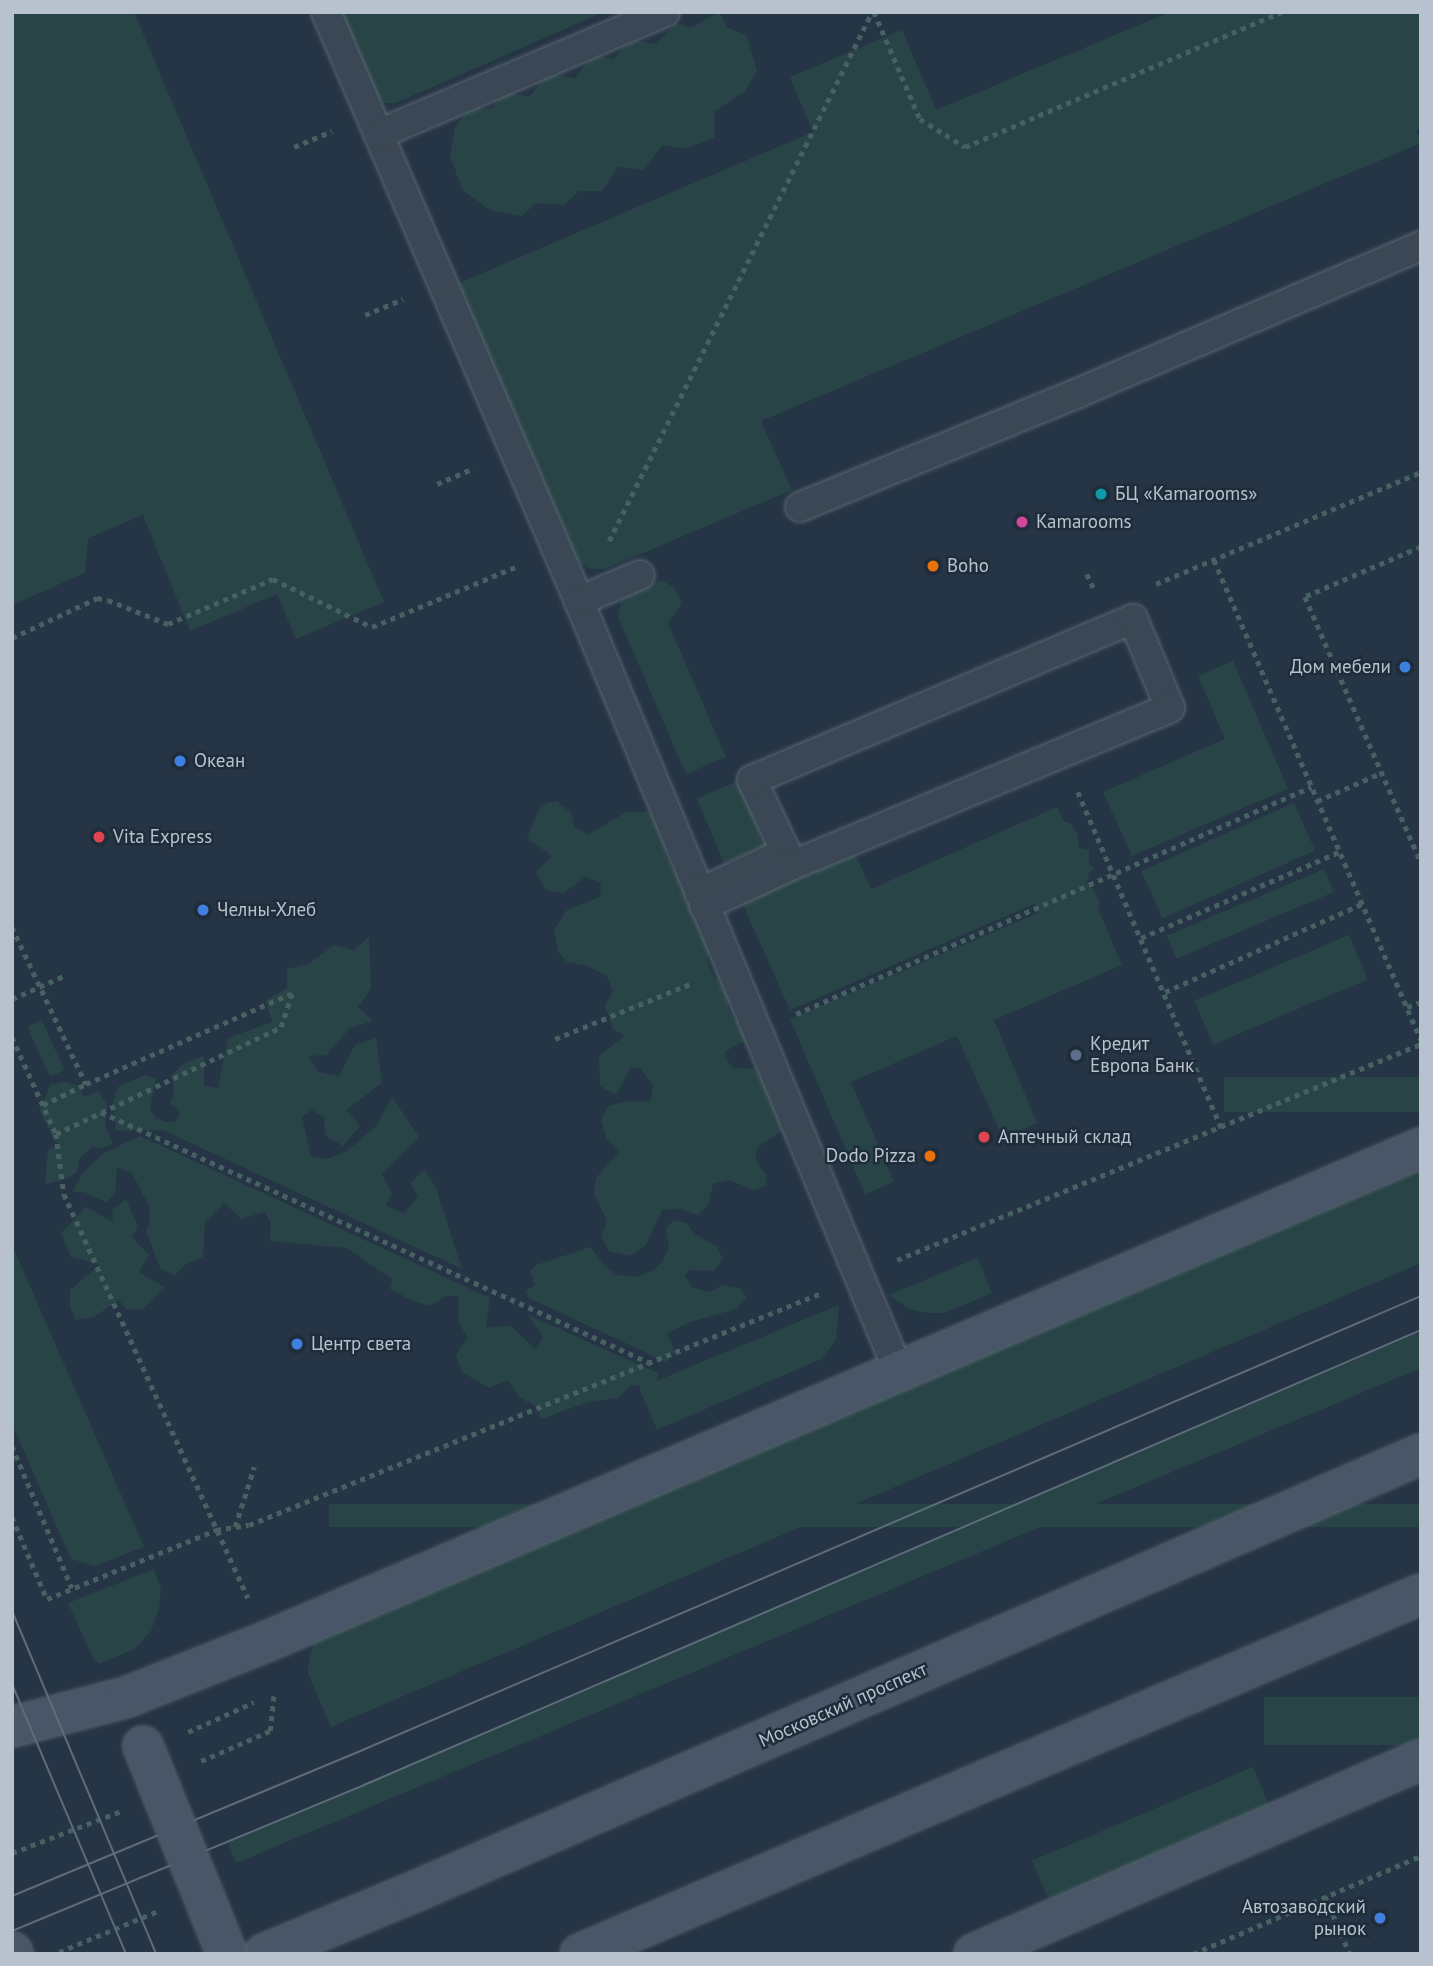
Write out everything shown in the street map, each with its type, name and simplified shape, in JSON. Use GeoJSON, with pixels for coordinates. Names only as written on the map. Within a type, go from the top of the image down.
{"type":"FeatureCollection","features":[{"type":"Feature","properties":{"kind":"main road"},"geometry":{"type":"LineString","coordinates":[[12,1727],[127,1697],[268,1641],[1421,1148]]}},
{"type":"Feature","properties":{"kind":"main road","name":"Московский проспект"},"geometry":{"type":"LineString","coordinates":[[264,1954],[454,1875],[1421,1454]]}},
{"type":"Feature","properties":{"kind":"main road"},"geometry":{"type":"LineString","coordinates":[[580,1954],[1421,1594]]}},
{"type":"Feature","properties":{"kind":"main road"},"geometry":{"type":"LineString","coordinates":[[127,1697],[143,1746],[227,1954]]}},
{"type":"Feature","properties":{"kind":"main road"},"geometry":{"type":"LineString","coordinates":[[974,1954],[1421,1760]]}},
{"type":"Feature","properties":{"kind":"lane"},"geometry":{"type":"LineString","coordinates":[[326,12],[579,601],[729,969],[898,1370]]}},
{"type":"Feature","properties":{"kind":"lane"},"geometry":{"type":"LineString","coordinates":[[379,134],[665,12]]}},
{"type":"Feature","properties":{"kind":"lane"},"geometry":{"type":"LineString","coordinates":[[800,507],[1421,246]]}},
{"type":"Feature","properties":{"kind":"lane"},"geometry":{"type":"LineString","coordinates":[[579,601],[640,575]]}},
{"type":"Feature","properties":{"kind":"lane"},"geometry":{"type":"LineString","coordinates":[[702,900],[781,863],[1170,708],[1133,619],[752,780],[786,852],[781,863]]}},
{"type":"Feature","properties":{"kind":"path"},"geometry":{"type":"LineString","coordinates":[[873,12],[920,119],[965,147],[1282,12]]}},
{"type":"Feature","properties":{"kind":"path"},"geometry":{"type":"LineString","coordinates":[[579,601],[873,12]]}},
{"type":"Feature","properties":{"kind":"path"},"geometry":{"type":"LineString","coordinates":[[1421,547],[1305,597],[1421,863]]}},
{"type":"Feature","properties":{"kind":"path"},"geometry":{"type":"LineString","coordinates":[[12,638],[97,598],[168,624],[273,579],[372,627],[557,550]]}},
{"type":"Feature","properties":{"kind":"path"},"geometry":{"type":"LineString","coordinates":[[12,1517],[47,1599],[216,1530],[262,1520],[650,1363],[1222,1129],[1421,1042],[1214,560]]}},
{"type":"Feature","properties":{"kind":"path"},"geometry":{"type":"LineString","coordinates":[[1317,801],[1381,773]]}},
{"type":"Feature","properties":{"kind":"path"},"geometry":{"type":"LineString","coordinates":[[756,1031],[1311,787]]}},
{"type":"Feature","properties":{"kind":"path"},"geometry":{"type":"LineString","coordinates":[[1079,795],[1222,1129]]}},
{"type":"Feature","properties":{"kind":"path"},"geometry":{"type":"LineString","coordinates":[[1141,938],[1339,852]]}},
{"type":"Feature","properties":{"kind":"path"},"geometry":{"type":"LineString","coordinates":[[1165,992],[1362,904]]}},
{"type":"Feature","properties":{"kind":"path"},"geometry":{"type":"LineString","coordinates":[[12,927],[86,1084]]}},
{"type":"Feature","properties":{"kind":"path"},"geometry":{"type":"LineString","coordinates":[[555,1039],[729,969]]}},
{"type":"Feature","properties":{"kind":"path"},"geometry":{"type":"LineString","coordinates":[[12,999],[66,975]]}},
{"type":"Feature","properties":{"kind":"path"},"geometry":{"type":"LineString","coordinates":[[43,1105],[292,993],[281,1027],[56,1134]]}},
{"type":"Feature","properties":{"kind":"path"},"geometry":{"type":"LineString","coordinates":[[1406,1007],[1421,1002]]}},
{"type":"Feature","properties":{"kind":"path"},"geometry":{"type":"LineString","coordinates":[[12,1037],[56,1134],[64,1194],[216,1530]]}},
{"type":"Feature","properties":{"kind":"path"},"geometry":{"type":"LineString","coordinates":[[101,1111],[650,1363]]}},
{"type":"Feature","properties":{"kind":"path"},"geometry":{"type":"LineString","coordinates":[[12,1446],[72,1588]]}},
{"type":"Feature","properties":{"kind":"path"},"geometry":{"type":"LineString","coordinates":[[234,1527],[254,1467]]}},
{"type":"Feature","properties":{"kind":"path"},"geometry":{"type":"LineString","coordinates":[[183,1735],[274,1693],[270,1731],[198,1762]]}},
{"type":"Feature","properties":{"kind":"path"},"geometry":{"type":"LineString","coordinates":[[12,1853],[126,1809]]}},
{"type":"Feature","properties":{"kind":"path"},"geometry":{"type":"LineString","coordinates":[[1193,1954],[1421,1856]]}},
{"type":"Feature","properties":{"kind":"path"},"geometry":{"type":"LineString","coordinates":[[1325,1896],[1350,1954]]}},
{"type":"Feature","properties":{"kind":"path"},"geometry":{"type":"LineString","coordinates":[[55,1954],[166,1907]]}},
{"type":"Feature","properties":{"kind":"green space"},"geometry":{"type":"Polygon","coordinates":[[[12,12],[134,12],[384,602],[296,639],[277,594],[190,631],[143,515],[88,538],[85,573],[12,605],[12,12]]]}},
{"type":"Feature","properties":{"kind":"green space"},"geometry":{"type":"Polygon","coordinates":[[[335,12],[604,12],[396,103],[382,103],[369,94],[335,12]]]}},
{"type":"Feature","properties":{"kind":"green space"},"geometry":{"type":"Polygon","coordinates":[[[719,12],[727,27],[747,36],[757,71],[745,91],[714,112],[715,138],[685,149],[663,145],[643,170],[618,167],[602,191],[579,191],[564,205],[536,203],[522,216],[492,211],[463,191],[450,156],[455,127],[471,107],[492,109],[504,93],[530,96],[548,74],[575,78],[593,54],[613,59],[632,40],[656,44],[676,23],[691,28],[719,12]]]}},
{"type":"Feature","properties":{"kind":"green space"},"geometry":{"type":"Polygon","coordinates":[[[1170,12],[1421,12],[1421,128],[1416,130],[1421,143],[761,421],[792,490],[605,569],[590,569],[572,557],[457,284],[813,132],[790,77],[902,30],[936,110],[1170,12]]]}},
{"type":"Feature","properties":{"kind":"green space"},"geometry":{"type":"Polygon","coordinates":[[[661,580],[674,587],[682,603],[668,623],[726,757],[686,774],[618,617],[621,602],[632,589],[661,580]]]}},
{"type":"Feature","properties":{"kind":"green space"},"geometry":{"type":"Polygon","coordinates":[[[1233,661],[1288,789],[1132,856],[1103,792],[1225,739],[1198,676],[1233,661]]]}},
{"type":"Feature","properties":{"kind":"green space"},"geometry":{"type":"Polygon","coordinates":[[[738,781],[765,845],[724,863],[697,799],[738,781]]]}},
{"type":"Feature","properties":{"kind":"green space"},"geometry":{"type":"Polygon","coordinates":[[[557,801],[571,813],[574,826],[587,835],[627,812],[653,812],[666,832],[665,854],[674,871],[685,880],[712,947],[707,960],[714,978],[726,983],[730,994],[728,1009],[734,1020],[744,1023],[757,1046],[742,1042],[726,1051],[727,1060],[733,1068],[760,1069],[784,1112],[782,1131],[759,1146],[755,1154],[759,1166],[767,1175],[765,1186],[754,1190],[729,1180],[713,1184],[708,1205],[698,1215],[680,1209],[662,1210],[646,1245],[630,1256],[609,1251],[601,1237],[607,1221],[594,1194],[596,1178],[619,1152],[606,1138],[601,1120],[608,1106],[630,1101],[650,1102],[653,1086],[641,1069],[631,1067],[616,1095],[600,1086],[599,1056],[625,1036],[613,1029],[605,1005],[613,992],[607,976],[587,966],[567,962],[558,952],[554,929],[567,910],[600,897],[601,883],[585,877],[564,893],[546,890],[536,872],[552,856],[527,838],[541,805],[557,801]]]}},
{"type":"Feature","properties":{"kind":"green space"},"geometry":{"type":"Polygon","coordinates":[[[1294,803],[1315,851],[1163,918],[1141,871],[1294,803]]]}},
{"type":"Feature","properties":{"kind":"green space"},"geometry":{"type":"Polygon","coordinates":[[[1057,807],[1064,822],[1069,822],[1077,833],[1079,848],[1089,850],[1089,865],[1094,868],[1087,875],[1089,880],[1086,881],[1096,893],[1100,904],[1098,909],[1122,965],[994,1020],[1037,1123],[1003,1138],[957,1036],[851,1082],[894,1182],[865,1194],[790,1019],[1038,913],[1036,903],[790,1010],[741,900],[854,851],[871,889],[1057,807]]]}},
{"type":"Feature","properties":{"kind":"green space"},"geometry":{"type":"Polygon","coordinates":[[[1324,869],[1334,892],[1176,959],[1167,936],[1324,869]]]}},
{"type":"Feature","properties":{"kind":"green space"},"geometry":{"type":"Polygon","coordinates":[[[1349,935],[1368,979],[1213,1045],[1194,1001],[1349,935]]]}},
{"type":"Feature","properties":{"kind":"green space"},"geometry":{"type":"Polygon","coordinates":[[[369,937],[371,988],[358,1007],[373,1021],[350,1028],[326,1055],[308,1056],[319,1072],[339,1076],[355,1045],[376,1038],[382,1083],[346,1110],[360,1126],[343,1146],[325,1135],[324,1117],[312,1110],[302,1116],[311,1156],[327,1159],[346,1152],[376,1126],[392,1097],[419,1137],[382,1174],[392,1193],[386,1206],[404,1213],[418,1196],[410,1183],[425,1170],[436,1188],[462,1269],[163,1130],[116,1131],[113,1100],[118,1087],[145,1075],[156,1078],[150,1109],[155,1117],[165,1122],[176,1122],[180,1111],[170,1103],[174,1093],[172,1075],[185,1063],[204,1056],[204,1085],[218,1088],[228,1038],[272,1022],[266,1001],[287,988],[287,969],[310,963],[334,945],[353,950],[369,937]]]}},
{"type":"Feature","properties":{"kind":"green space"},"geometry":{"type":"Polygon","coordinates":[[[42,1020],[64,1070],[50,1077],[27,1027],[42,1020]]]}},
{"type":"Feature","properties":{"kind":"green space"},"geometry":{"type":"Polygon","coordinates":[[[1224,1077],[1421,1077],[1421,1112],[1224,1112],[1224,1077]]]}},
{"type":"Feature","properties":{"kind":"green space"},"geometry":{"type":"Polygon","coordinates":[[[64,1082],[78,1086],[84,1096],[99,1092],[107,1105],[105,1124],[113,1144],[99,1149],[93,1146],[79,1159],[77,1172],[64,1180],[45,1184],[48,1150],[59,1144],[53,1138],[40,1111],[50,1085],[64,1082]]]}},
{"type":"Feature","properties":{"kind":"green space"},"geometry":{"type":"Polygon","coordinates":[[[140,1136],[490,1298],[486,1327],[511,1326],[535,1349],[543,1337],[528,1315],[658,1373],[656,1381],[839,1305],[836,1340],[821,1359],[657,1430],[639,1388],[642,1386],[631,1385],[618,1398],[588,1402],[541,1419],[537,1407],[519,1397],[508,1380],[489,1388],[462,1372],[456,1355],[468,1337],[459,1324],[458,1296],[446,1296],[430,1306],[415,1302],[390,1289],[393,1280],[347,1248],[270,1241],[271,1222],[264,1212],[241,1219],[224,1203],[205,1222],[203,1257],[185,1265],[174,1276],[160,1268],[146,1231],[150,1222],[149,1206],[132,1173],[117,1167],[115,1194],[106,1202],[84,1192],[72,1192],[83,1173],[104,1153],[140,1136]]]}},
{"type":"Feature","properties":{"kind":"green space"},"geometry":{"type":"Polygon","coordinates":[[[1421,1166],[1421,1263],[331,1727],[307,1671],[314,1640],[1421,1166]]]}},
{"type":"Feature","properties":{"kind":"green space"},"geometry":{"type":"Polygon","coordinates":[[[126,1199],[138,1227],[132,1237],[149,1255],[139,1272],[165,1288],[142,1309],[127,1310],[119,1300],[94,1317],[75,1320],[70,1306],[70,1290],[100,1265],[71,1257],[61,1233],[86,1207],[113,1222],[112,1210],[126,1199]]]}},
{"type":"Feature","properties":{"kind":"green space"},"geometry":{"type":"Polygon","coordinates":[[[674,1220],[687,1223],[695,1234],[716,1246],[723,1258],[714,1271],[688,1270],[685,1276],[693,1288],[710,1292],[723,1285],[739,1288],[747,1297],[736,1309],[690,1322],[667,1333],[675,1352],[666,1362],[529,1298],[526,1291],[535,1285],[530,1271],[536,1265],[591,1247],[605,1266],[617,1275],[636,1277],[652,1271],[663,1261],[669,1247],[666,1228],[674,1220]]]}},
{"type":"Feature","properties":{"kind":"green space"},"geometry":{"type":"Polygon","coordinates":[[[12,1245],[144,1547],[95,1566],[71,1559],[12,1424],[12,1245]]]}},
{"type":"Feature","properties":{"kind":"green space"},"geometry":{"type":"Polygon","coordinates":[[[978,1258],[992,1293],[945,1313],[910,1309],[888,1295],[978,1258]]]}},
{"type":"Feature","properties":{"kind":"green space"},"geometry":{"type":"Polygon","coordinates":[[[1421,1331],[1421,1368],[236,1863],[228,1842],[1421,1331]]]}},
{"type":"Feature","properties":{"kind":"green space"},"geometry":{"type":"Polygon","coordinates":[[[329,1504],[1421,1504],[1421,1527],[329,1527],[329,1504]]]}},
{"type":"Feature","properties":{"kind":"green space"},"geometry":{"type":"Polygon","coordinates":[[[154,1569],[161,1589],[159,1609],[151,1631],[136,1648],[99,1664],[93,1658],[68,1603],[154,1569]]]}},
{"type":"Feature","properties":{"kind":"green space"},"geometry":{"type":"Polygon","coordinates":[[[1264,1697],[1421,1697],[1421,1745],[1264,1745],[1264,1697]]]}},
{"type":"Feature","properties":{"kind":"green space"},"geometry":{"type":"Polygon","coordinates":[[[1253,1767],[1271,1809],[1050,1903],[1032,1861],[1253,1767]]]}},
{"type":"Feature","properties":{"kind":"tram line"},"geometry":{"type":"LineString","coordinates":[[12,1896],[351,1755],[1421,1296]]}},
{"type":"Feature","properties":{"kind":"tram line"},"geometry":{"type":"LineString","coordinates":[[12,1931],[364,1785],[1421,1330]]}},
{"type":"Feature","properties":{"kind":"tram line"},"geometry":{"type":"LineString","coordinates":[[12,1611],[156,1954]]}},
{"type":"Feature","properties":{"kind":"tram line"},"geometry":{"type":"LineString","coordinates":[[12,1684],[126,1954]]}},
{"type":"Feature","properties":{"kind":"place","name":"БЦ «Kamarooms»"},"geometry":{"type":"Point","coordinates":[1101,494]}},
{"type":"Feature","properties":{"kind":"place","name":"Kamarooms"},"geometry":{"type":"Point","coordinates":[1022,522]}},
{"type":"Feature","properties":{"kind":"place","name":"Boho"},"geometry":{"type":"Point","coordinates":[933,566]}},
{"type":"Feature","properties":{"kind":"place","name":"Дом мебели"},"geometry":{"type":"Point","coordinates":[1405,667]}},
{"type":"Feature","properties":{"kind":"place","name":"Океан"},"geometry":{"type":"Point","coordinates":[180,761]}},
{"type":"Feature","properties":{"kind":"place","name":"Vita Express"},"geometry":{"type":"Point","coordinates":[99,837]}},
{"type":"Feature","properties":{"kind":"place","name":"Челны-Хлеб"},"geometry":{"type":"Point","coordinates":[203,910]}},
{"type":"Feature","properties":{"kind":"place","name":"Кредит Европа Банк"},"geometry":{"type":"Point","coordinates":[1076,1055]}},
{"type":"Feature","properties":{"kind":"place","name":"Аптечный склад"},"geometry":{"type":"Point","coordinates":[984,1137]}},
{"type":"Feature","properties":{"kind":"place","name":"Dodo Pizza"},"geometry":{"type":"Point","coordinates":[930,1156]}},
{"type":"Feature","properties":{"kind":"place","name":"Центр света"},"geometry":{"type":"Point","coordinates":[297,1344]}},
{"type":"Feature","properties":{"kind":"place","name":"Автозаводский рынок"},"geometry":{"type":"Point","coordinates":[1380,1918]}}]}
